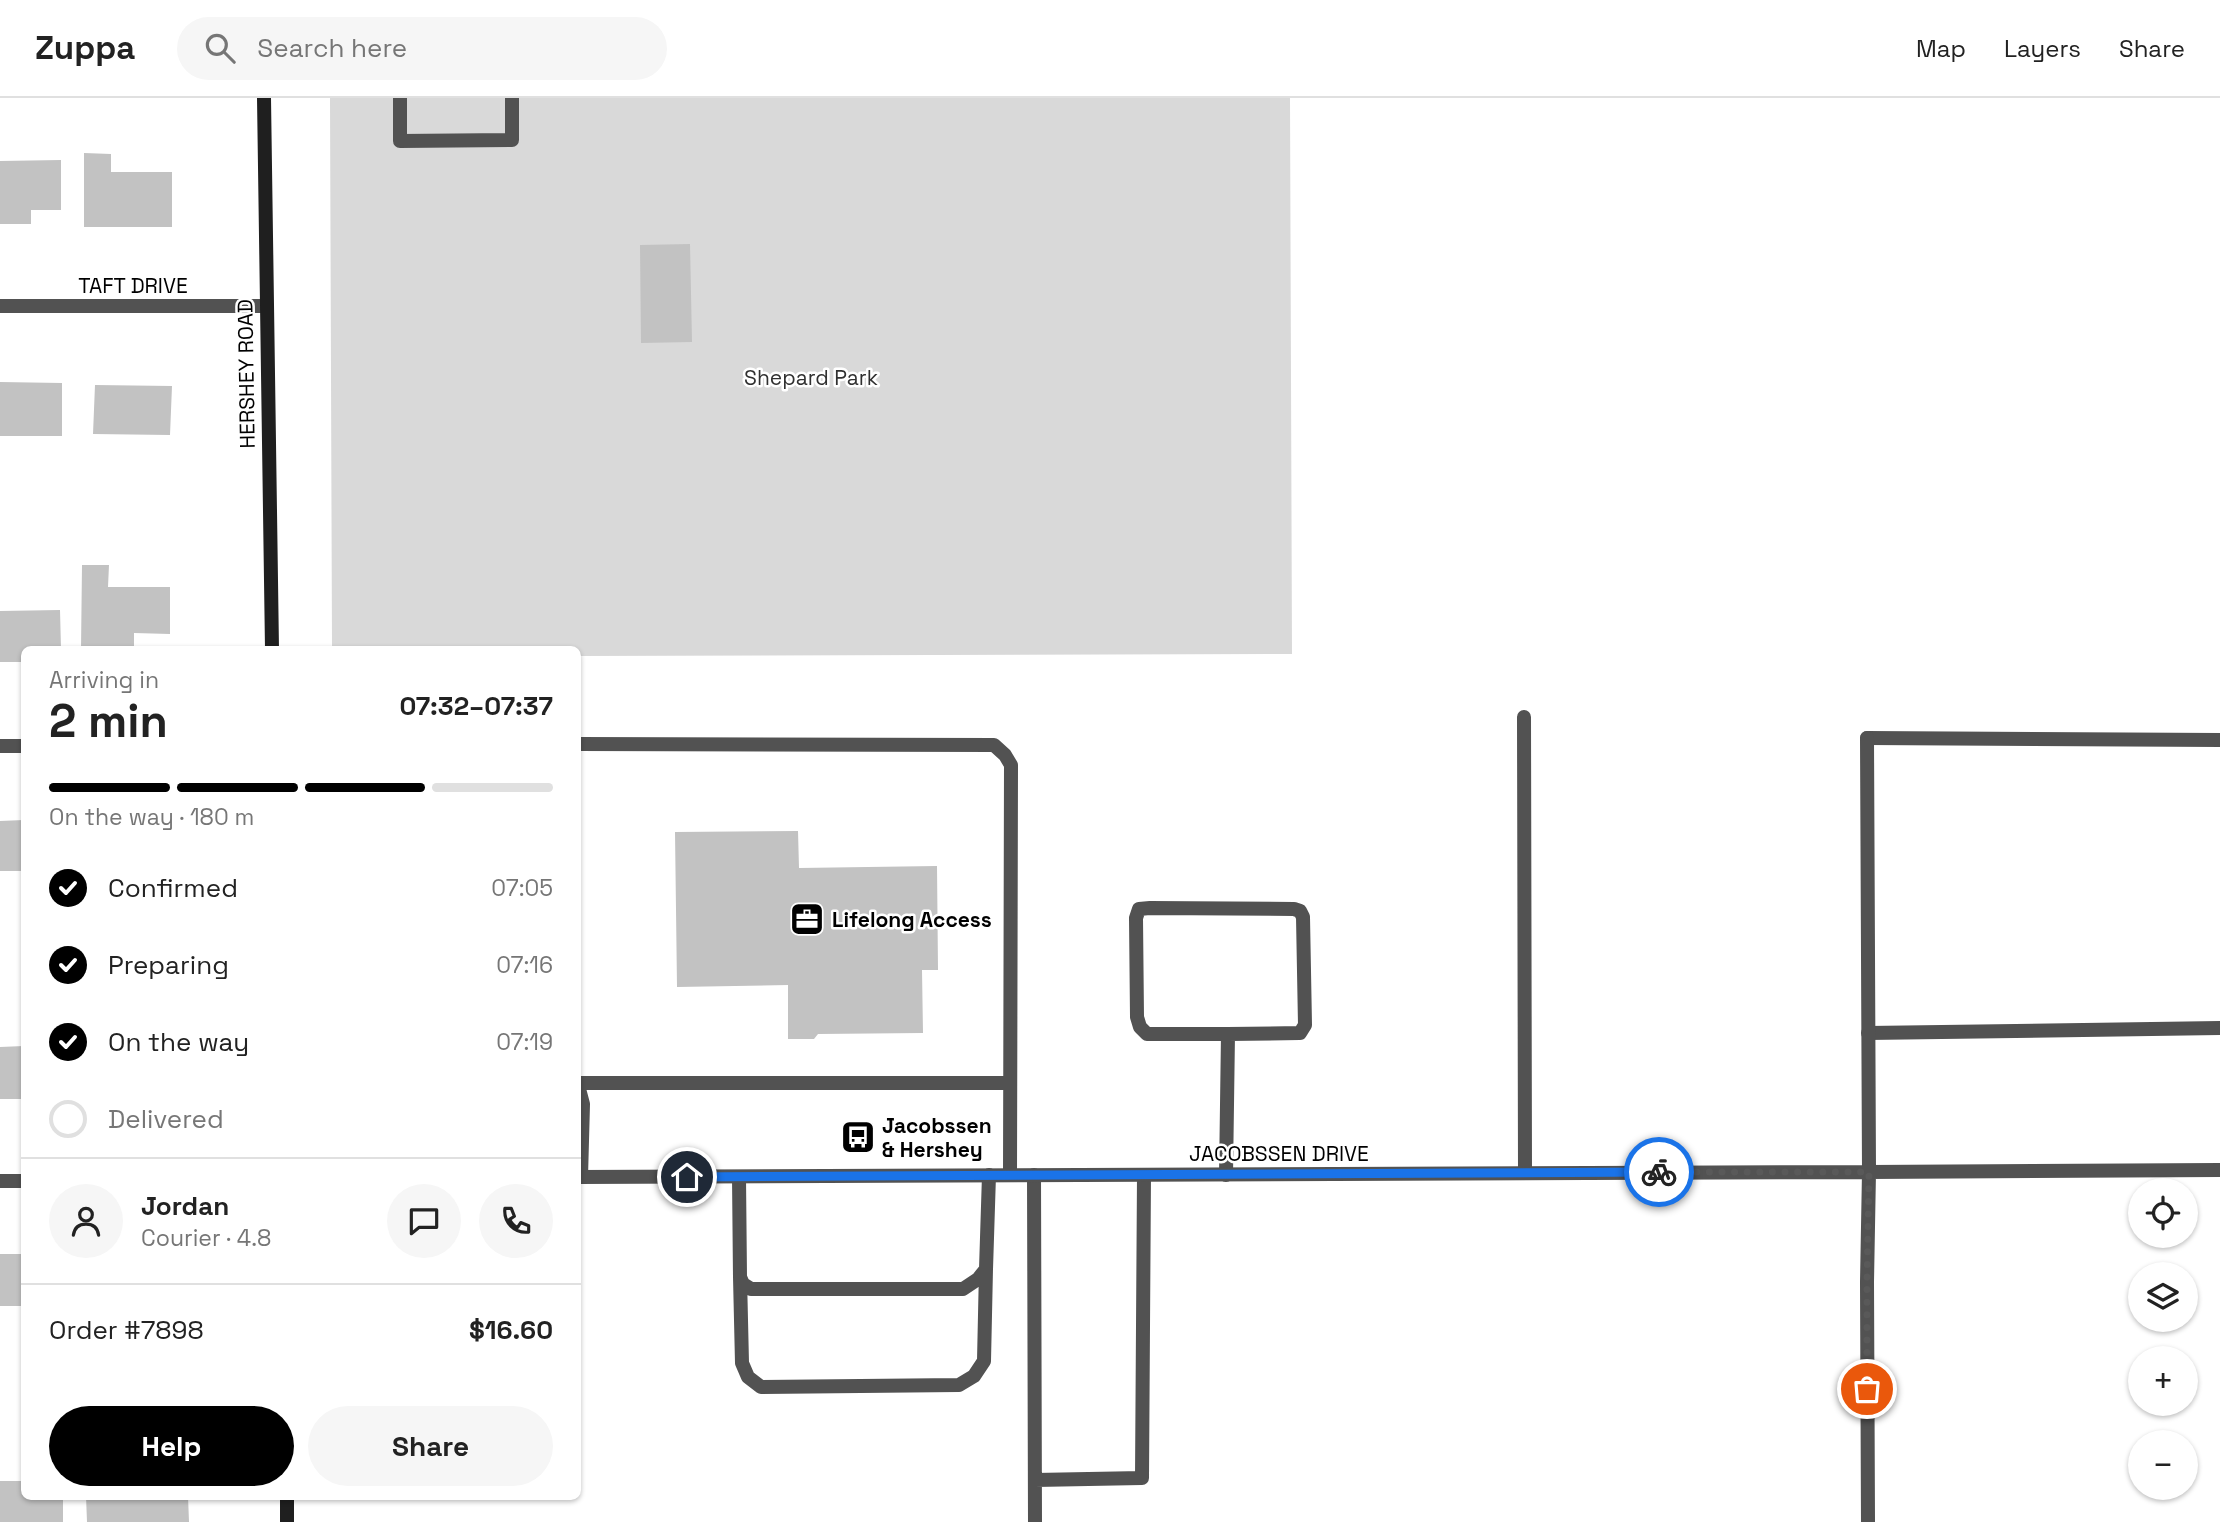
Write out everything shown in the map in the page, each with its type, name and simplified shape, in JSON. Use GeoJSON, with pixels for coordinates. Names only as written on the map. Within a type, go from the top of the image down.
{"type":"FeatureCollection","features":[{"type":"Feature","properties":{"kind":"main road","name":"HERSHEY ROAD"},"geometry":{"type":"LineString","coordinates":[[264,98],[272,646]]}},
{"type":"Feature","properties":{"kind":"main road"},"geometry":{"type":"LineString","coordinates":[[287,1500],[287,1522]]}},
{"type":"Feature","properties":{"kind":"street"},"geometry":{"type":"LineString","coordinates":[[400,98],[400,141],[512,140],[512,98]]}},
{"type":"Feature","properties":{"kind":"street","name":"TAFT DRIVE"},"geometry":{"type":"LineString","coordinates":[[0,306],[266,306]]}},
{"type":"Feature","properties":{"kind":"street"},"geometry":{"type":"LineString","coordinates":[[1524,717],[1525,1173]]}},
{"type":"Feature","properties":{"kind":"street"},"geometry":{"type":"LineString","coordinates":[[1868,1522],[1867,738],[2220,740]]}},
{"type":"Feature","properties":{"kind":"street"},"geometry":{"type":"LineString","coordinates":[[581,744],[994,745],[1005,755],[1011,765],[1010,1175]]}},
{"type":"Feature","properties":{"kind":"street"},"geometry":{"type":"LineString","coordinates":[[0,746],[21,746]]}},
{"type":"Feature","properties":{"kind":"street"},"geometry":{"type":"LineString","coordinates":[[1139,909],[1300,911],[1303,917],[1305,1025],[1300,1032],[1228,1034],[1147,1034],[1140,1027],[1137,1017],[1136,918],[1139,909]]}},
{"type":"Feature","properties":{"kind":"street"},"geometry":{"type":"LineString","coordinates":[[1868,1032],[2220,1028]]}},
{"type":"Feature","properties":{"kind":"street"},"geometry":{"type":"LineString","coordinates":[[1226,1175],[1228,1034]]}},
{"type":"Feature","properties":{"kind":"street"},"geometry":{"type":"LineString","coordinates":[[581,1084],[1010,1083]]}},
{"type":"Feature","properties":{"kind":"street"},"geometry":{"type":"LineString","coordinates":[[581,1096],[581,1140]]}},
{"type":"Feature","properties":{"kind":"street","name":"JACOBSSEN DRIVE"},"geometry":{"type":"LineString","coordinates":[[581,1177],[2220,1170]]}},
{"type":"Feature","properties":{"kind":"street"},"geometry":{"type":"LineString","coordinates":[[739,1177],[742,1363],[748,1377],[761,1387],[959,1385],[974,1376],[984,1361],[989,1175]]}},
{"type":"Feature","properties":{"kind":"street"},"geometry":{"type":"LineString","coordinates":[[1034,1175],[1035,1522]]}},
{"type":"Feature","properties":{"kind":"street"},"geometry":{"type":"LineString","coordinates":[[1035,1480],[1142,1478],[1144,1175]]}},
{"type":"Feature","properties":{"kind":"street"},"geometry":{"type":"LineString","coordinates":[[0,1181],[21,1181]]}},
{"type":"Feature","properties":{"kind":"street"},"geometry":{"type":"LineString","coordinates":[[740,1277],[743,1284],[751,1289],[964,1289],[986,1269]]}},
{"type":"Feature","properties":{"kind":"green space","name":"Shepard Park"},"geometry":{"type":"Polygon","coordinates":[[[330,98],[1290,98],[1292,654],[581,656],[581,646],[332,646],[330,98]]]}},
{"type":"Feature","properties":{"kind":"building"},"geometry":{"type":"Polygon","coordinates":[[[84,153],[111,154],[111,172],[172,172],[172,227],[84,227],[84,153]]]}},
{"type":"Feature","properties":{"kind":"building"},"geometry":{"type":"Polygon","coordinates":[[[61,160],[61,210],[31,210],[31,224],[0,224],[0,161],[61,160]]]}},
{"type":"Feature","properties":{"kind":"building"},"geometry":{"type":"Polygon","coordinates":[[[690,244],[692,342],[641,343],[640,245],[690,244]]]}},
{"type":"Feature","properties":{"kind":"building"},"geometry":{"type":"Polygon","coordinates":[[[0,382],[62,383],[62,436],[0,436],[0,382]]]}},
{"type":"Feature","properties":{"kind":"building"},"geometry":{"type":"Polygon","coordinates":[[[95,385],[172,386],[170,435],[93,434],[95,385]]]}},
{"type":"Feature","properties":{"kind":"building"},"geometry":{"type":"Polygon","coordinates":[[[82,565],[109,565],[108,587],[170,587],[170,634],[134,633],[134,646],[81,646],[82,565]]]}},
{"type":"Feature","properties":{"kind":"building"},"geometry":{"type":"Polygon","coordinates":[[[60,610],[61,646],[21,646],[21,662],[0,662],[0,611],[60,610]]]}},
{"type":"Feature","properties":{"kind":"building"},"geometry":{"type":"Polygon","coordinates":[[[21,820],[21,871],[0,871],[0,821],[21,820]]]}},
{"type":"Feature","properties":{"kind":"building","name":"Lifelong Access"},"geometry":{"type":"Polygon","coordinates":[[[798,831],[799,868],[937,866],[938,970],[922,970],[923,1033],[818,1034],[814,1039],[788,1039],[788,985],[677,987],[675,832],[798,831]]]}},
{"type":"Feature","properties":{"kind":"building"},"geometry":{"type":"Polygon","coordinates":[[[21,1046],[21,1099],[0,1099],[0,1047],[21,1046]]]}},
{"type":"Feature","properties":{"kind":"building"},"geometry":{"type":"Polygon","coordinates":[[[0,1254],[21,1254],[21,1306],[0,1306],[0,1254]]]}},
{"type":"Feature","properties":{"kind":"building"},"geometry":{"type":"Polygon","coordinates":[[[0,1481],[21,1481],[21,1500],[63,1500],[63,1522],[0,1522],[0,1481]]]}},
{"type":"Feature","properties":{"kind":"building"},"geometry":{"type":"Polygon","coordinates":[[[86,1500],[188,1500],[189,1522],[87,1522],[86,1500]]]}},
{"type":"Feature","properties":{"kind":"way so far"},"geometry":{"type":"LineString","coordinates":[[1659,1172],[1869,1172],[1867,1389]]}},
{"type":"Feature","properties":{"kind":"place","name":"Lifelong Access"},"geometry":{"type":"Point","coordinates":[807,919]}},
{"type":"Feature","properties":{"kind":"place","name":"Jacobssen & Hershey"},"geometry":{"type":"Point","coordinates":[858,1137]}},
{"type":"Feature","properties":{"kind":"route"},"geometry":{"type":"LineString","coordinates":[[687,1177],[1659,1172]]}}]}
